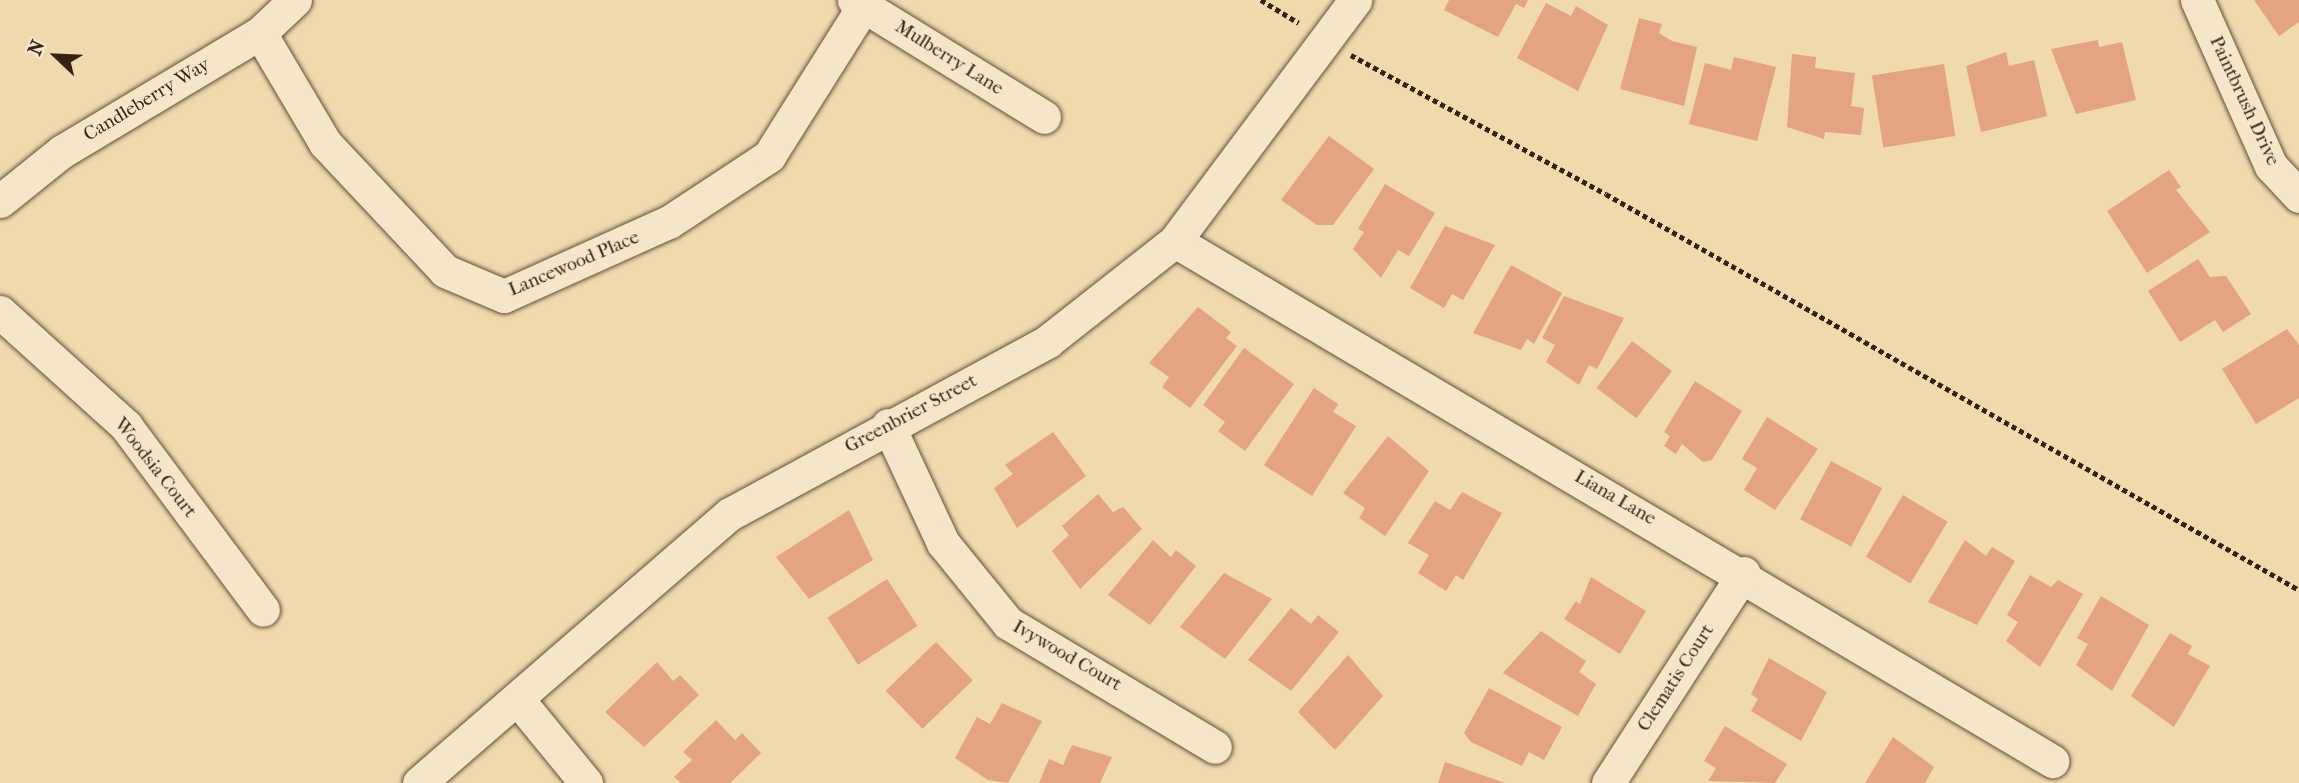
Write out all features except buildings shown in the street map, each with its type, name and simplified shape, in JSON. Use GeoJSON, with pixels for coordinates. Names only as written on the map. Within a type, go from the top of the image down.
{"type":"FeatureCollection","features":[{"type":"Feature","properties":{"kind":"street","name":"Candleberry Way"},"geometry":{"type":"LineString","coordinates":[[0,201],[61,152],[260,33],[295,0]]}},
{"type":"Feature","properties":{"kind":"street","name":"Greenbrier Street"},"geometry":{"type":"LineString","coordinates":[[419,783],[519,701],[730,513],[888,425],[1048,341],[1175,242],[1355,0]]}},
{"type":"Feature","properties":{"kind":"street","name":"Paintbrush Drive"},"geometry":{"type":"LineString","coordinates":[[2197,0],[2271,166],[2299,196]]}},
{"type":"Feature","properties":{"kind":"street","name":"Lancewood Place"},"geometry":{"type":"LineString","coordinates":[[260,33],[325,143],[445,271],[504,296],[668,222],[769,156],[859,3]]}},
{"type":"Feature","properties":{"kind":"street","name":"Mulberry Lane"},"geometry":{"type":"LineString","coordinates":[[859,3],[1044,117]]}},
{"type":"Feature","properties":{"kind":"street","name":"Liana Lane"},"geometry":{"type":"LineString","coordinates":[[1175,242],[1744,573],[2052,761]]}},
{"type":"Feature","properties":{"kind":"street","name":"Woodsia Court"},"geometry":{"type":"LineString","coordinates":[[0,312],[125,426],[263,610]]}},
{"type":"Feature","properties":{"kind":"street","name":"Ivywood Court"},"geometry":{"type":"LineString","coordinates":[[888,425],[943,544],[1008,623],[1215,747]]}},
{"type":"Feature","properties":{"kind":"street","name":"Clematis Court"},"geometry":{"type":"LineString","coordinates":[[1608,783],[1744,573]]}},
{"type":"Feature","properties":{"kind":"street"},"geometry":{"type":"LineString","coordinates":[[519,701],[586,783]]}},
{"type":"Feature","properties":{"kind":"path"},"geometry":{"type":"LineString","coordinates":[[1261,0],[1325,40],[2299,590]]}}]}
